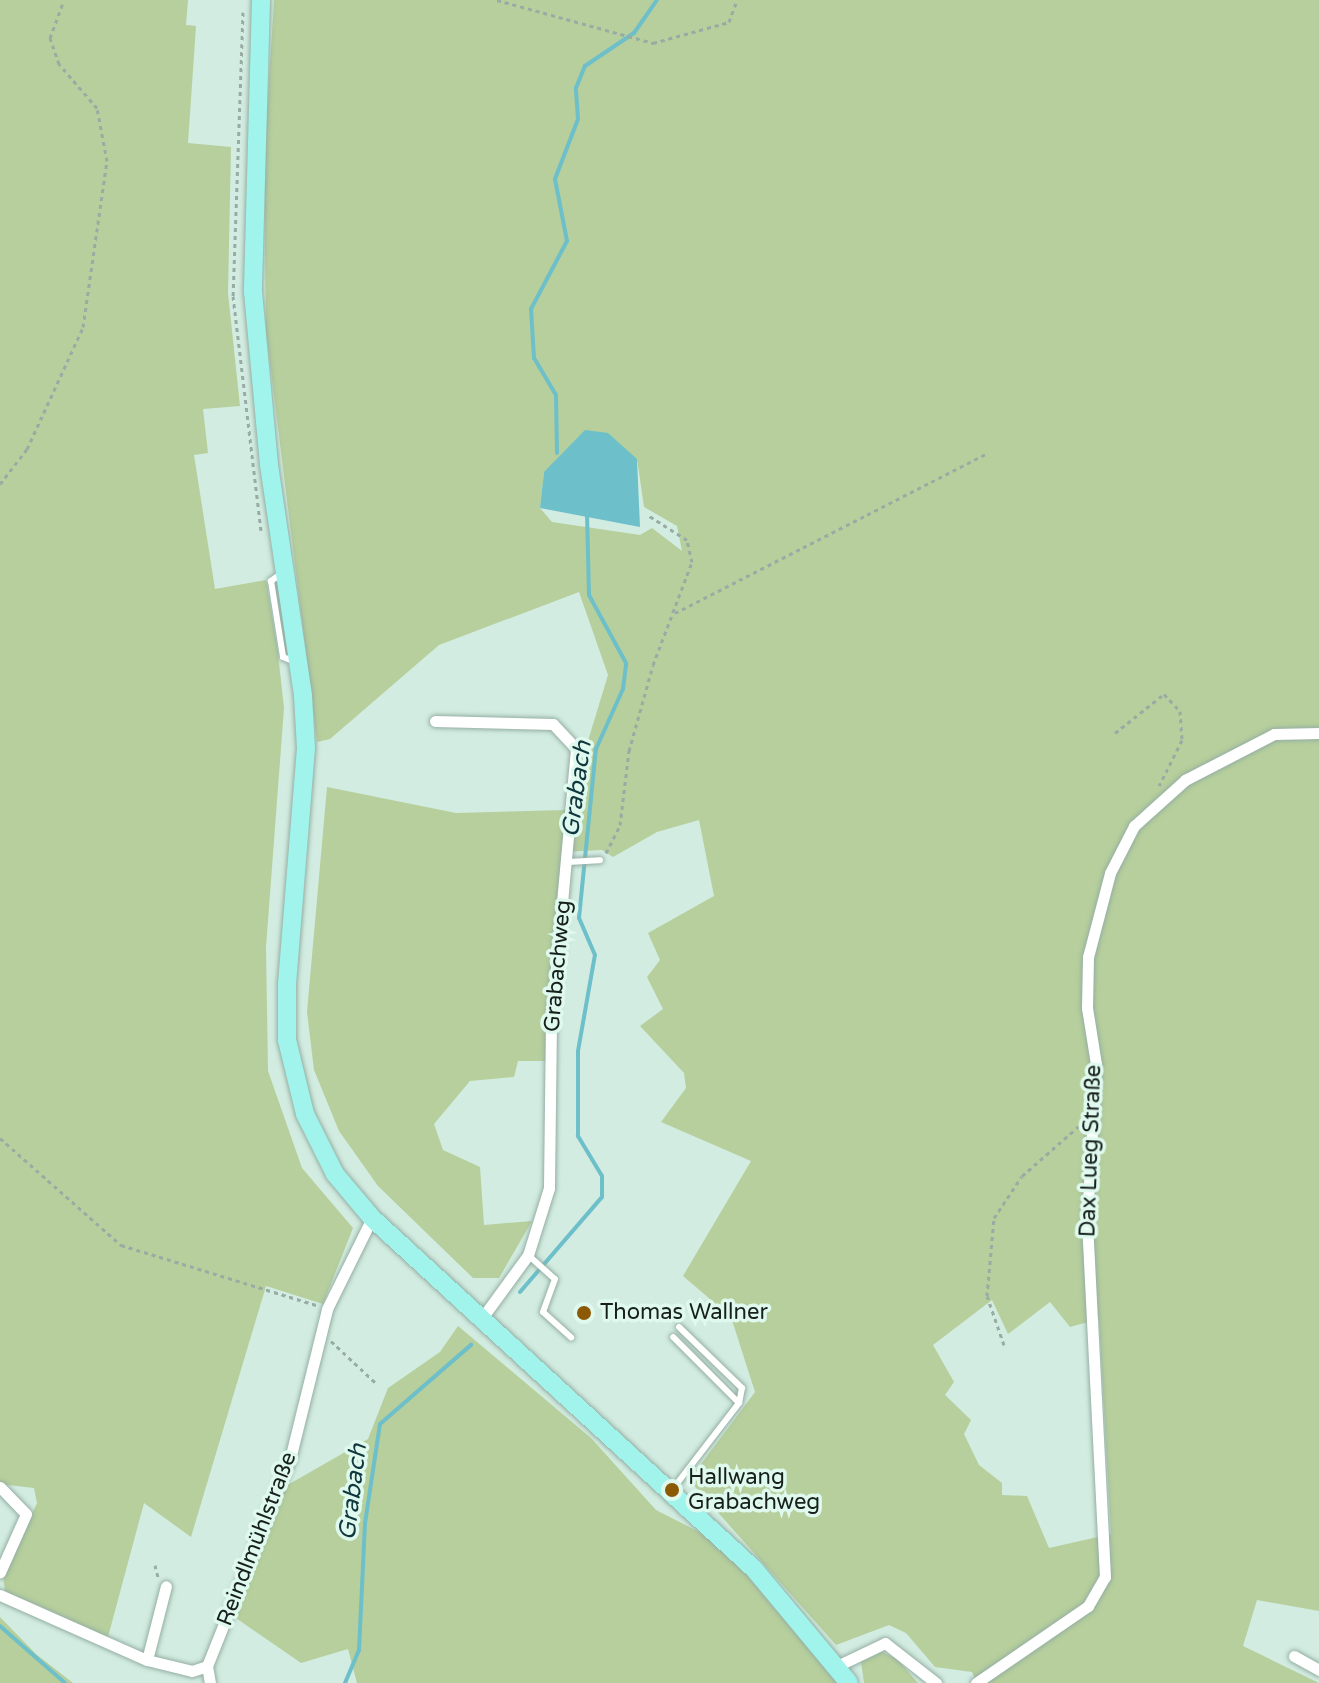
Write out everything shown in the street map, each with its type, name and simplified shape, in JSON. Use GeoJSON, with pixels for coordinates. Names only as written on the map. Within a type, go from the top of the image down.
{"type":"FeatureCollection","features":[{"type":"Feature","properties":{"kind":"main road"},"geometry":{"type":"LineString","coordinates":[[261,0],[253,292],[306,748],[287,1040],[318,1143],[372,1218],[672,1490],[837,1666],[849,1683]]}},
{"type":"Feature","properties":{"kind":"street","name":"Grabachweg"},"geometry":{"type":"LineString","coordinates":[[435,721],[553,724],[569,733],[576,749],[573,862],[551,1022],[552,1159],[532,1257],[482,1318]]}},
{"type":"Feature","properties":{"kind":"street","name":"Dax Lueg Straße"},"geometry":{"type":"LineString","coordinates":[[976,1683],[1088,1606],[1105,1577],[1087,1219],[1097,1110],[1088,957],[1121,848],[1154,805],[1225,755],[1274,734],[1319,733]]}},
{"type":"Feature","properties":{"kind":"street","name":"Reindlmühlstraße"},"geometry":{"type":"LineString","coordinates":[[207,1666],[290,1459],[327,1309],[347,1256],[372,1218]]}},
{"type":"Feature","properties":{"kind":"street"},"geometry":{"type":"LineString","coordinates":[[0,1487],[26,1514],[0,1572]]}},
{"type":"Feature","properties":{"kind":"street"},"geometry":{"type":"LineString","coordinates":[[147,1660],[166,1586]]}},
{"type":"Feature","properties":{"kind":"street"},"geometry":{"type":"LineString","coordinates":[[0,1595],[147,1660],[192,1671],[207,1666],[210,1683]]}},
{"type":"Feature","properties":{"kind":"street"},"geometry":{"type":"LineString","coordinates":[[837,1666],[885,1643],[936,1683]]}},
{"type":"Feature","properties":{"kind":"street"},"geometry":{"type":"LineString","coordinates":[[1294,1656],[1319,1670]]}},
{"type":"Feature","properties":{"kind":"lane"},"geometry":{"type":"LineString","coordinates":[[573,862],[596,860]]}},
{"type":"Feature","properties":{"kind":"lane"},"geometry":{"type":"LineString","coordinates":[[532,1257],[555,1279],[543,1312],[571,1337]]}},
{"type":"Feature","properties":{"kind":"lane"},"geometry":{"type":"LineString","coordinates":[[672,1490],[739,1403],[742,1388],[679,1327]]}},
{"type":"Feature","properties":{"kind":"lane"},"geometry":{"type":"LineString","coordinates":[[673,1337],[739,1403]]}},
{"type":"Feature","properties":{"kind":"path"},"geometry":{"type":"LineString","coordinates":[[0,484],[27,449],[83,327],[107,161],[97,108],[59,64],[50,38],[64,0]]}},
{"type":"Feature","properties":{"kind":"path"},"geometry":{"type":"LineString","coordinates":[[497,0],[653,43],[729,22],[737,0]]}},
{"type":"Feature","properties":{"kind":"path"},"geometry":{"type":"LineString","coordinates":[[675,613],[986,454]]}},
{"type":"Feature","properties":{"kind":"path"},"geometry":{"type":"LineString","coordinates":[[596,860],[620,825],[629,751],[664,628],[675,613],[691,546],[648,515]]}},
{"type":"Feature","properties":{"kind":"path"},"geometry":{"type":"LineString","coordinates":[[1115,733],[1164,694],[1180,711],[1182,740],[1154,805]]}},
{"type":"Feature","properties":{"kind":"path"},"geometry":{"type":"LineString","coordinates":[[1004,1345],[987,1296],[994,1218],[1022,1176],[1097,1110]]}},
{"type":"Feature","properties":{"kind":"path"},"geometry":{"type":"LineString","coordinates":[[0,1138],[121,1245],[327,1309]]}},
{"type":"Feature","properties":{"kind":"path"},"geometry":{"type":"LineString","coordinates":[[322,1329],[345,1360],[377,1384]]}},
{"type":"Feature","properties":{"kind":"green space"},"geometry":{"type":"Polygon","coordinates":[[[0,0],[188,0],[186,25],[196,26],[188,143],[231,147],[228,293],[240,406],[203,409],[208,453],[194,455],[215,589],[266,580],[277,645],[284,708],[266,947],[268,1071],[302,1168],[353,1228],[323,1304],[266,1286],[191,1537],[144,1503],[108,1637],[5,1591],[3,1577],[37,1503],[34,1488],[0,1484],[0,0]]]}},
{"type":"Feature","properties":{"kind":"green space"},"geometry":{"type":"Polygon","coordinates":[[[274,0],[1319,0],[1319,1611],[1257,1600],[1243,1646],[1319,1683],[977,1683],[972,1672],[935,1667],[906,1633],[889,1625],[836,1645],[689,1480],[755,1392],[731,1317],[683,1276],[751,1161],[661,1122],[686,1088],[684,1073],[640,1026],[663,1009],[647,977],[660,960],[648,933],[714,896],[699,820],[657,832],[613,857],[602,850],[562,852],[546,1061],[518,1061],[514,1077],[470,1081],[434,1124],[443,1150],[480,1167],[484,1225],[532,1221],[499,1278],[473,1278],[378,1186],[339,1131],[314,1070],[307,1012],[327,787],[456,813],[567,810],[608,675],[579,592],[439,645],[330,739],[317,742],[266,331],[264,161],[274,0]],[[637,459],[544,472],[540,508],[552,522],[640,535],[652,528],[682,551],[677,526],[644,507],[637,459]],[[992,1300],[933,1345],[954,1382],[945,1395],[971,1420],[964,1434],[979,1465],[1002,1483],[1002,1495],[1027,1496],[1049,1548],[1111,1534],[1099,1319],[1070,1327],[1050,1302],[1008,1334],[992,1300]]]}},
{"type":"Feature","properties":{"kind":"green space"},"geometry":{"type":"Polygon","coordinates":[[[458,1326],[591,1438],[656,1510],[707,1536],[744,1571],[839,1683],[357,1683],[348,1649],[301,1663],[233,1616],[284,1487],[368,1439],[388,1388],[440,1352],[458,1326]]]}},
{"type":"Feature","properties":{"kind":"green space"},"geometry":{"type":"Polygon","coordinates":[[[0,1617],[36,1654],[73,1683],[0,1683],[0,1617]]]}},
{"type":"Feature","properties":{"kind":"green space"},"geometry":{"type":"Polygon","coordinates":[[[882,1652],[897,1659],[918,1683],[864,1683],[861,1662],[882,1652]]]}},
{"type":"Feature","properties":{"kind":"water"},"geometry":{"type":"Polygon","coordinates":[[[585,430],[608,433],[637,459],[640,527],[540,508],[544,472],[585,430]]]}},
{"type":"Feature","properties":{"kind":"waterway","name":"Grabach"},"geometry":{"type":"LineString","coordinates":[[557,453],[556,395],[534,358],[531,309],[567,241],[555,179],[578,119],[576,88],[585,66],[634,33],[657,0]]}},
{"type":"Feature","properties":{"kind":"waterway","name":"Grabach"},"geometry":{"type":"LineString","coordinates":[[520,1292],[602,1197],[602,1176],[578,1136],[578,1051],[595,955],[579,918],[596,749],[623,689],[626,663],[589,595],[587,513]]}},
{"type":"Feature","properties":{"kind":"waterway","name":"Grabach"},"geometry":{"type":"LineString","coordinates":[[345,1683],[359,1650],[365,1523],[380,1424],[471,1345]]}},
{"type":"Feature","properties":{"kind":"waterway"},"geometry":{"type":"LineString","coordinates":[[0,1626],[65,1683]]}},
{"type":"Feature","properties":{"kind":"place","name":"Thomas Wallner"},"geometry":{"type":"Point","coordinates":[584,1313]}},
{"type":"Feature","properties":{"kind":"place","name":"Hallwang Grabachweg"},"geometry":{"type":"Point","coordinates":[672,1490]}}]}
